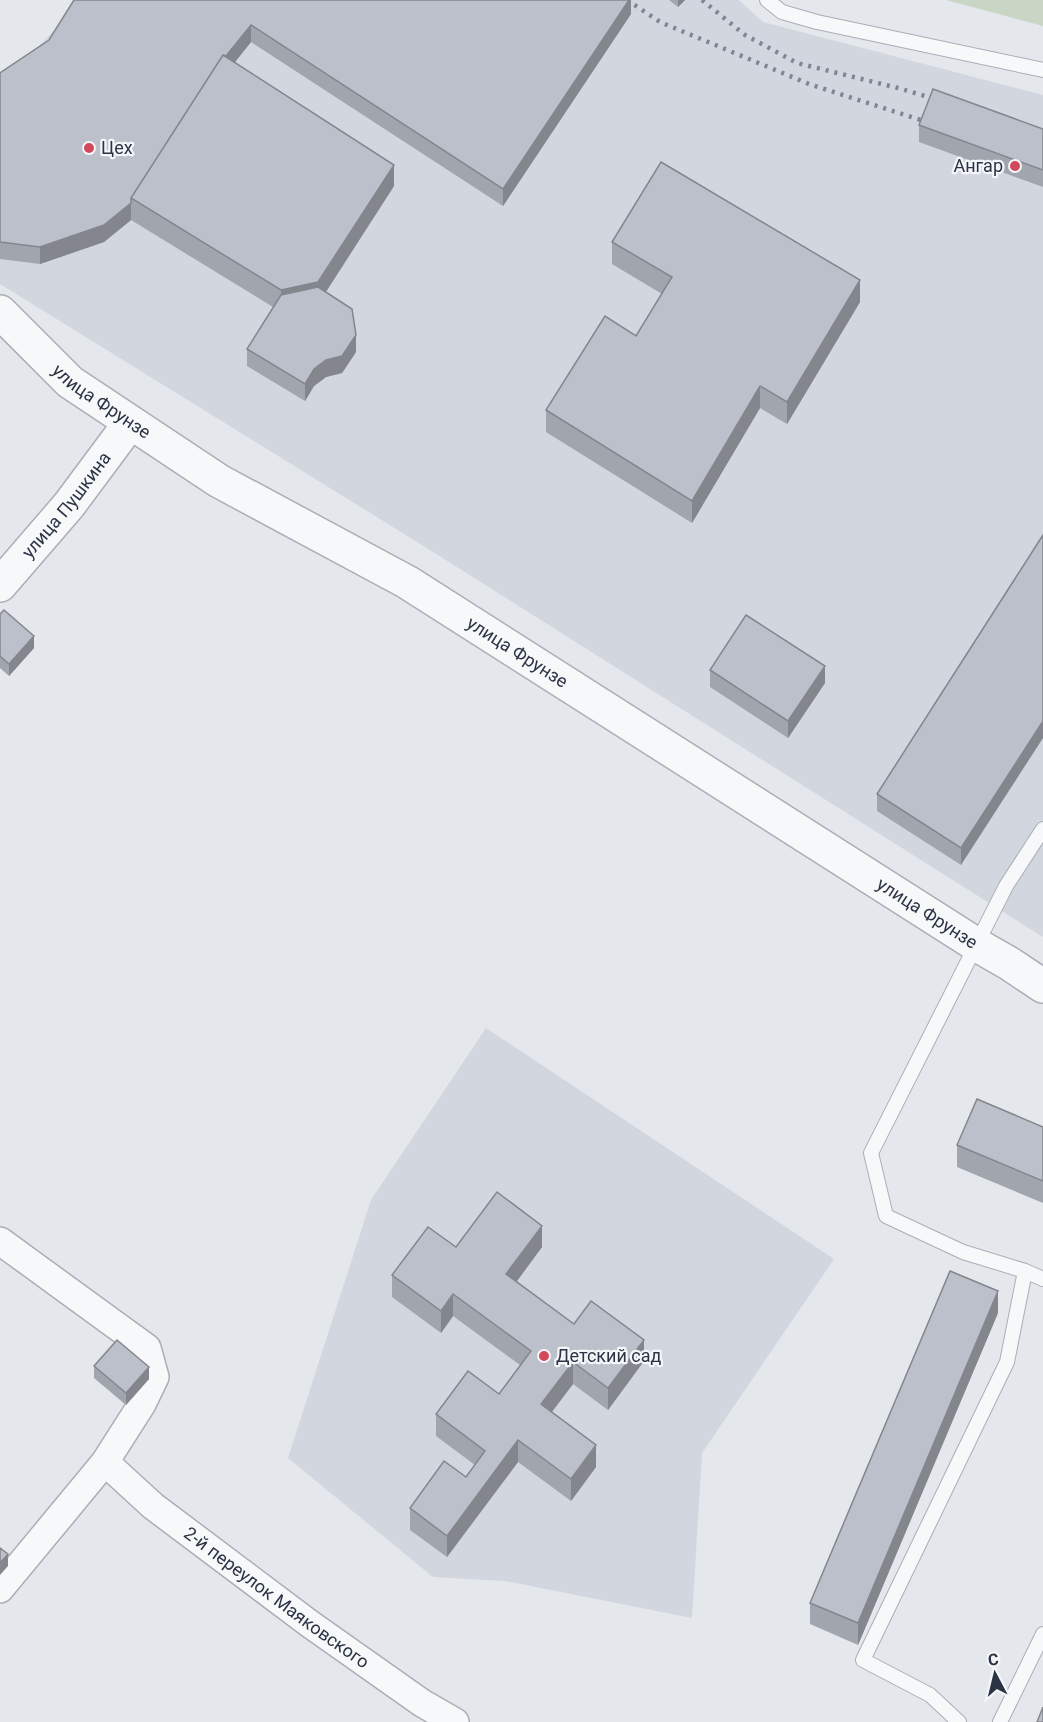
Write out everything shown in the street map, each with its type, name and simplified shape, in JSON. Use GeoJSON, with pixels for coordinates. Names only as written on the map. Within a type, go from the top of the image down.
{"type":"FeatureCollection","features":[{"type":"Feature","properties":{"kind":"street","name":"улица Фрунзе"},"geometry":{"type":"LineString","coordinates":[[0,312],[70,382],[219,481],[408,582],[1043,986]]}},
{"type":"Feature","properties":{"kind":"street","name":"улица Пушкина"},"geometry":{"type":"LineString","coordinates":[[0,585],[69,505],[130,423]]}},
{"type":"Feature","properties":{"kind":"street"},"geometry":{"type":"LineString","coordinates":[[0,1241],[147,1348],[155,1377],[142,1404],[105,1462],[0,1589]]}},
{"type":"Feature","properties":{"kind":"street","name":"2-й переулок Маяковского"},"geometry":{"type":"LineString","coordinates":[[105,1462],[153,1506],[310,1624],[422,1703],[455,1722]]}},
{"type":"Feature","properties":{"kind":"lane"},"geometry":{"type":"LineString","coordinates":[[767,0],[782,12],[817,22],[1043,70]]}},
{"type":"Feature","properties":{"kind":"lane"},"geometry":{"type":"LineString","coordinates":[[1043,829],[1006,886],[871,1153],[886,1216],[963,1252],[1025,1271],[1043,1279]]}},
{"type":"Feature","properties":{"kind":"lane"},"geometry":{"type":"LineString","coordinates":[[959,1722],[930,1695],[863,1660],[1007,1362],[1025,1271]]}},
{"type":"Feature","properties":{"kind":"lane"},"geometry":{"type":"LineString","coordinates":[[1000,1722],[1043,1634]]}},
{"type":"Feature","properties":{"kind":"shaded area"},"geometry":{"type":"Polygon","coordinates":[[[83,0],[739,0],[763,22],[1043,95],[1043,937],[422,545],[0,284],[0,81],[13,73],[83,0]]]}},
{"type":"Feature","properties":{"kind":"shaded area","name":"Детский сад"},"geometry":{"type":"Polygon","coordinates":[[[486,1028],[834,1259],[702,1453],[692,1618],[505,1581],[433,1577],[288,1458],[371,1200],[486,1028]]]}},
{"type":"Feature","properties":{"kind":"green space"},"geometry":{"type":"Polygon","coordinates":[[[946,0],[1043,0],[1043,26],[946,0]]]}},
{"type":"Feature","properties":{"kind":"building","name":"Цех"},"geometry":{"type":"Polygon","coordinates":[[[74,0],[629,0],[503,189],[251,25],[226,56],[223,55],[131,198],[131,203],[104,225],[40,247],[0,242],[0,73],[49,40],[74,0]]]}},
{"type":"Feature","properties":{"kind":"building"},"geometry":{"type":"Polygon","coordinates":[[[223,55],[394,165],[318,282],[281,290],[131,198],[223,55]]]}},
{"type":"Feature","properties":{"kind":"building"},"geometry":{"type":"Polygon","coordinates":[[[933,89],[1043,129],[1043,170],[919,125],[933,89]]]}},
{"type":"Feature","properties":{"kind":"building"},"geometry":{"type":"Polygon","coordinates":[[[661,162],[860,280],[787,402],[760,386],[692,501],[546,410],[605,316],[636,336],[672,277],[612,242],[661,162]]]}},
{"type":"Feature","properties":{"kind":"building"},"geometry":{"type":"Polygon","coordinates":[[[318,287],[352,309],[356,335],[342,356],[326,360],[314,369],[305,384],[247,349],[281,295],[318,287]]]}},
{"type":"Feature","properties":{"kind":"building"},"geometry":{"type":"Polygon","coordinates":[[[1043,535],[1043,721],[961,848],[877,794],[1043,535]]]}},
{"type":"Feature","properties":{"kind":"building"},"geometry":{"type":"Polygon","coordinates":[[[4,610],[34,636],[9,664],[0,656],[0,614],[4,610]]]}},
{"type":"Feature","properties":{"kind":"building"},"geometry":{"type":"Polygon","coordinates":[[[746,615],[825,666],[788,721],[710,670],[746,615]]]}},
{"type":"Feature","properties":{"kind":"building"},"geometry":{"type":"Polygon","coordinates":[[[977,1099],[1043,1127],[1043,1181],[957,1145],[977,1099]]]}},
{"type":"Feature","properties":{"kind":"building"},"geometry":{"type":"Polygon","coordinates":[[[497,1192],[542,1226],[506,1274],[574,1324],[591,1301],[644,1340],[608,1388],[573,1362],[541,1404],[596,1445],[571,1479],[518,1440],[447,1536],[410,1508],[444,1461],[466,1477],[485,1451],[436,1414],[468,1371],[499,1394],[531,1351],[453,1294],[441,1311],[392,1275],[428,1227],[456,1247],[497,1192]]]}},
{"type":"Feature","properties":{"kind":"building"},"geometry":{"type":"Polygon","coordinates":[[[950,1271],[998,1291],[858,1623],[810,1603],[950,1271]]]}},
{"type":"Feature","properties":{"kind":"building"},"geometry":{"type":"Polygon","coordinates":[[[117,1340],[149,1367],[126,1393],[94,1366],[117,1340]]]}},
{"type":"Feature","properties":{"kind":"building"},"geometry":{"type":"Polygon","coordinates":[[[0,1548],[8,1554],[0,1563],[0,1548]]]}},
{"type":"Feature","properties":{"kind":"building"},"geometry":{"type":"Polygon","coordinates":[[[1043,1707],[1043,1722],[1037,1722],[1043,1707]]]}},
{"type":"Feature","properties":{"kind":"railway"},"geometry":{"type":"LineString","coordinates":[[627,0],[660,22],[809,84],[927,122]]}},
{"type":"Feature","properties":{"kind":"railway"},"geometry":{"type":"LineString","coordinates":[[702,0],[745,35],[797,63],[945,102]]}},
{"type":"Feature","properties":{"kind":"place","name":"Цех"},"geometry":{"type":"Point","coordinates":[89,148]}},
{"type":"Feature","properties":{"kind":"place","name":"Ангар"},"geometry":{"type":"Point","coordinates":[1015,166]}},
{"type":"Feature","properties":{"kind":"place","name":"Детский сад"},"geometry":{"type":"Point","coordinates":[544,1356]}}]}
